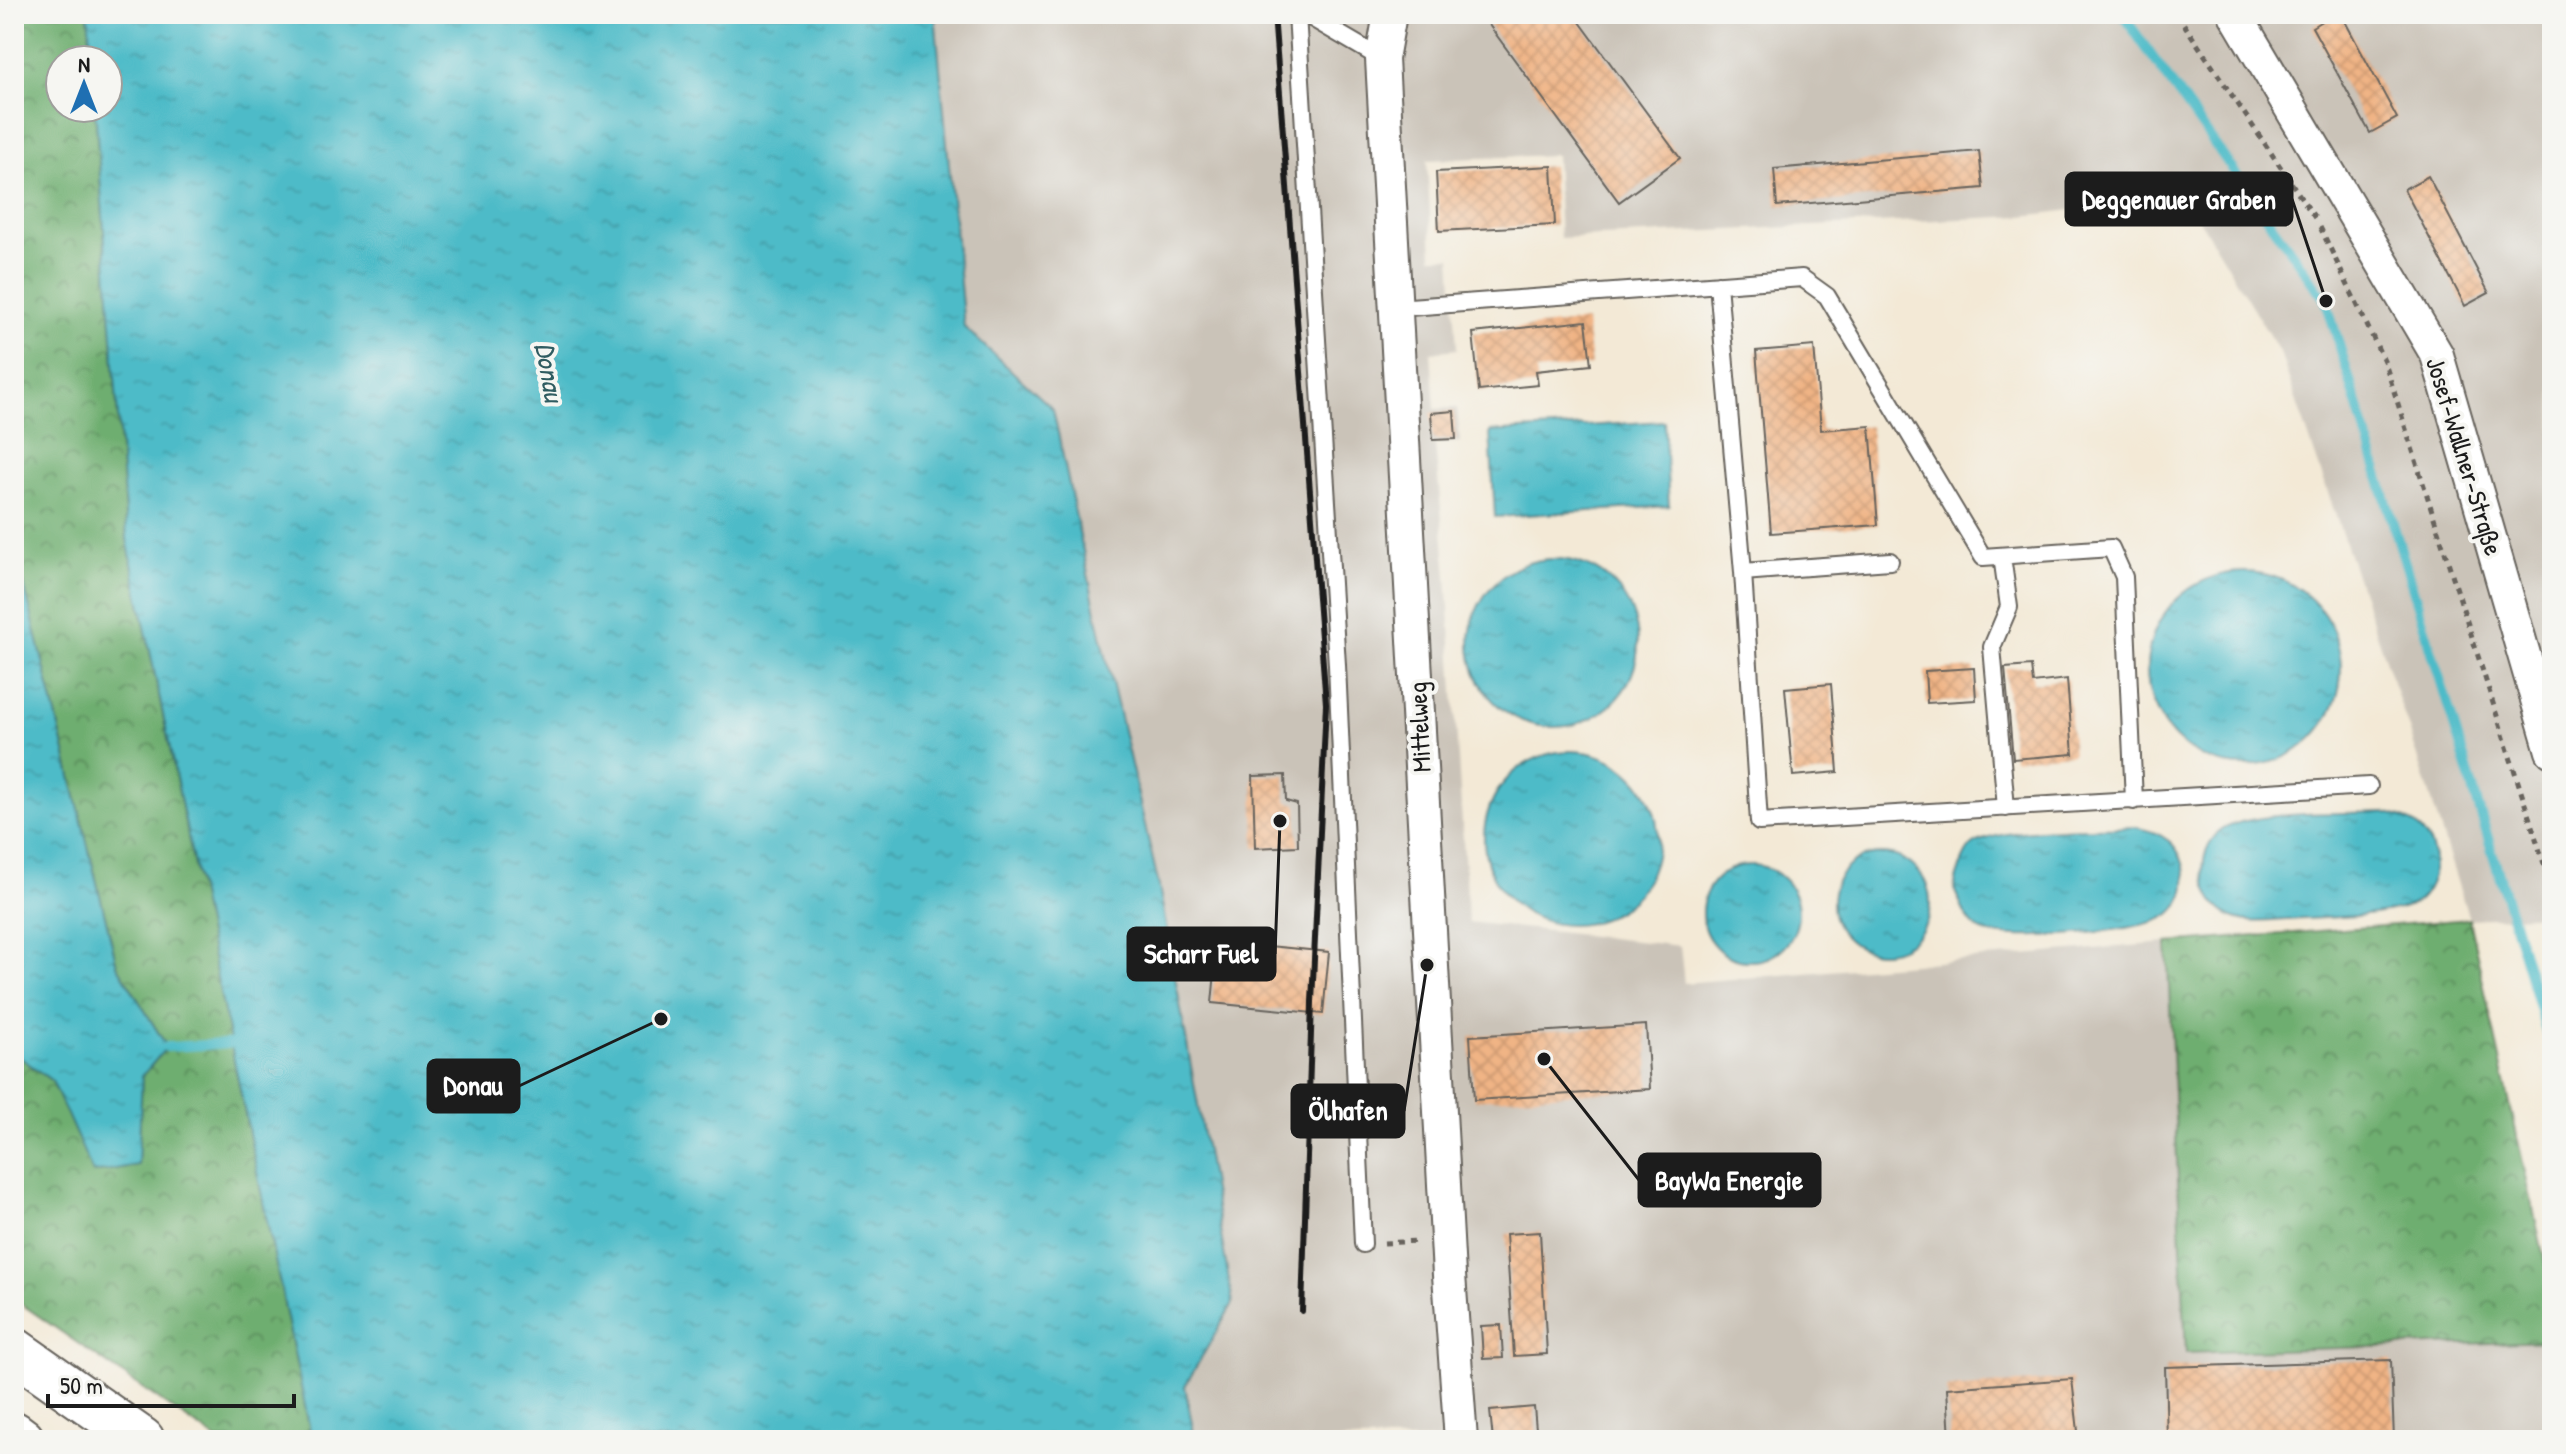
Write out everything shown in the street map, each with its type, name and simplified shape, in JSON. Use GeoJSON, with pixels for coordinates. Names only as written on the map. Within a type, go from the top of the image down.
{"type":"FeatureCollection","features":[{"type":"Feature","properties":{"kind":"highway"},"geometry":{"type":"LineString","coordinates":[[14,1350],[142,1440]]}},
{"type":"Feature","properties":{"kind":"highway"},"geometry":{"type":"LineString","coordinates":[[14,1434],[22,1440]]}},
{"type":"Feature","properties":{"kind":"street","name":"Mittelweg"},"geometry":{"type":"LineString","coordinates":[[1390,14],[1382,59],[1447,1240],[1461,1440]]}},
{"type":"Feature","properties":{"kind":"street","name":"Josef-Wallner-Straße"},"geometry":{"type":"LineString","coordinates":[[2235,14],[2437,355],[2552,751]]}},
{"type":"Feature","properties":{"kind":"lane"},"geometry":{"type":"LineString","coordinates":[[1297,14],[1337,665],[1363,1244]]}},
{"type":"Feature","properties":{"kind":"lane"},"geometry":{"type":"LineString","coordinates":[[1305,14],[1382,59]]}},
{"type":"Feature","properties":{"kind":"lane"},"geometry":{"type":"LineString","coordinates":[[1396,308],[1802,278],[1827,296],[1983,557],[2111,548],[2124,577],[2134,801]]}},
{"type":"Feature","properties":{"kind":"lane"},"geometry":{"type":"LineString","coordinates":[[1718,284],[1743,572],[1759,822],[2369,786]]}},
{"type":"Feature","properties":{"kind":"lane"},"geometry":{"type":"LineString","coordinates":[[2002,556],[2009,607],[1992,647],[2006,808]]}},
{"type":"Feature","properties":{"kind":"lane"},"geometry":{"type":"LineString","coordinates":[[1743,572],[1890,561]]}},
{"type":"Feature","properties":{"kind":"path"},"geometry":{"type":"LineString","coordinates":[[2177,14],[2318,223],[2385,363],[2552,889]]}},
{"type":"Feature","properties":{"kind":"path"},"geometry":{"type":"LineString","coordinates":[[1363,1244],[1447,1240]]}},
{"type":"Feature","properties":{"kind":"shaded area"},"geometry":{"type":"Polygon","coordinates":[[[935,14],[2552,14],[2552,921],[2550,915],[2469,919],[2410,732],[2280,353],[2185,196],[2023,216],[1560,238],[1556,155],[1427,160],[1432,257],[1451,257],[1457,349],[1431,352],[1435,409],[1457,408],[1460,442],[1435,444],[1447,576],[1468,922],[1680,946],[1684,983],[2167,943],[2186,1353],[2552,1341],[2552,1440],[1195,1440],[1185,1386],[1233,1303],[1159,886],[1053,409],[964,328],[935,14]]]}},
{"type":"Feature","properties":{"kind":"green space"},"geometry":{"type":"Polygon","coordinates":[[[14,14],[88,14],[91,44],[44,44],[44,124],[96,124],[127,539],[312,1440],[217,1440],[14,1299],[14,1053],[52,1081],[94,1173],[138,1165],[142,1076],[167,1047],[117,965],[23,580],[14,501],[14,14]]]}},
{"type":"Feature","properties":{"kind":"green space"},"geometry":{"type":"Polygon","coordinates":[[[2469,919],[2552,1294],[2552,1341],[2186,1353],[2167,943],[2469,919]]]}},
{"type":"Feature","properties":{"kind":"water"},"geometry":{"type":"Polygon","coordinates":[[[88,14],[935,14],[964,327],[1053,409],[1159,886],[1233,1303],[1185,1386],[1195,1440],[312,1440],[127,539],[96,124],[124,124],[124,44],[91,44],[88,14]]]}},
{"type":"Feature","properties":{"kind":"water"},"geometry":{"type":"Polygon","coordinates":[[[1664,421],[1669,506],[1495,517],[1490,432],[1664,421]]]}},
{"type":"Feature","properties":{"kind":"water"},"geometry":{"type":"Polygon","coordinates":[[[14,501],[23,580],[117,965],[167,1047],[142,1076],[138,1165],[93,1173],[52,1081],[14,1053],[14,501]]]}},
{"type":"Feature","properties":{"kind":"water"},"geometry":{"type":"Polygon","coordinates":[[[1554,559],[1586,565],[1614,583],[1632,611],[1638,643],[1632,675],[1614,703],[1586,721],[1554,727],[1522,721],[1494,703],[1476,675],[1470,643],[1476,611],[1494,583],[1522,565],[1554,559]]]}},
{"type":"Feature","properties":{"kind":"water"},"geometry":{"type":"Polygon","coordinates":[[[2244,572],[2263,573],[2281,579],[2313,600],[2334,632],[2340,650],[2340,688],[2334,706],[2313,738],[2281,759],[2263,765],[2244,766],[2225,765],[2207,759],[2175,738],[2154,706],[2148,688],[2147,669],[2148,650],[2154,632],[2175,600],[2207,579],[2225,573],[2244,572]]]}},
{"type":"Feature","properties":{"kind":"water"},"geometry":{"type":"Polygon","coordinates":[[[1571,751],[1604,758],[1632,777],[1651,805],[1658,838],[1651,871],[1632,899],[1604,918],[1571,925],[1538,918],[1510,899],[1491,871],[1484,838],[1491,805],[1510,777],[1538,758],[1571,751]]]}},
{"type":"Feature","properties":{"kind":"water"},"geometry":{"type":"Polygon","coordinates":[[[2384,812],[2406,819],[2417,827],[2432,849],[2434,860],[2429,886],[2418,901],[2406,907],[2355,916],[2252,921],[2232,917],[2221,910],[2207,889],[2204,876],[2206,850],[2222,830],[2254,819],[2276,816],[2384,812]]]}},
{"type":"Feature","properties":{"kind":"water"},"geometry":{"type":"Polygon","coordinates":[[[2135,827],[2157,833],[2169,841],[2184,868],[2181,900],[2167,916],[2153,922],[2074,934],[1994,934],[1980,930],[1971,922],[1954,889],[1970,847],[1988,838],[2028,831],[2135,827]]]}},
{"type":"Feature","properties":{"kind":"water"},"geometry":{"type":"Polygon","coordinates":[[[1881,854],[1900,857],[1916,868],[1927,884],[1930,903],[1927,922],[1916,938],[1900,949],[1881,952],[1862,949],[1846,938],[1835,922],[1832,903],[1835,884],[1846,868],[1862,857],[1881,854]]]}},
{"type":"Feature","properties":{"kind":"water"},"geometry":{"type":"Polygon","coordinates":[[[1750,865],[1768,869],[1784,879],[1794,895],[1798,913],[1794,931],[1784,947],[1768,957],[1750,961],[1732,957],[1716,947],[1706,931],[1702,913],[1706,895],[1716,879],[1732,869],[1750,865]]]}},
{"type":"Feature","properties":{"kind":"building"},"geometry":{"type":"Polygon","coordinates":[[[1481,14],[1574,14],[1680,158],[1619,202],[1481,14]]]}},
{"type":"Feature","properties":{"kind":"building"},"geometry":{"type":"Polygon","coordinates":[[[2333,14],[2341,14],[2397,118],[2370,133],[2312,27],[2333,14]]]}},
{"type":"Feature","properties":{"kind":"building"},"geometry":{"type":"Polygon","coordinates":[[[1979,151],[1983,188],[1777,206],[1774,169],[1979,151]]]}},
{"type":"Feature","properties":{"kind":"building"},"geometry":{"type":"Polygon","coordinates":[[[1552,166],[1555,225],[1439,231],[1436,172],[1552,166]]]}},
{"type":"Feature","properties":{"kind":"building"},"geometry":{"type":"Polygon","coordinates":[[[2428,176],[2489,293],[2465,306],[2404,189],[2428,176]]]}},
{"type":"Feature","properties":{"kind":"building"},"geometry":{"type":"Polygon","coordinates":[[[1586,321],[1591,365],[1536,371],[1538,385],[1479,391],[1473,333],[1586,321]]]}},
{"type":"Feature","properties":{"kind":"building"},"geometry":{"type":"Polygon","coordinates":[[[1814,346],[1821,430],[1870,426],[1878,525],[1771,533],[1756,351],[1814,346]]]}},
{"type":"Feature","properties":{"kind":"building"},"geometry":{"type":"Polygon","coordinates":[[[1454,411],[1456,439],[1433,440],[1431,413],[1454,411]]]}},
{"type":"Feature","properties":{"kind":"building"},"geometry":{"type":"Polygon","coordinates":[[[2031,666],[2033,683],[2067,679],[2073,754],[2013,759],[2005,668],[2031,666]]]}},
{"type":"Feature","properties":{"kind":"building"},"geometry":{"type":"Polygon","coordinates":[[[1974,668],[1976,700],[1927,703],[1925,671],[1974,668]]]}},
{"type":"Feature","properties":{"kind":"building"},"geometry":{"type":"Polygon","coordinates":[[[1831,684],[1838,772],[1793,776],[1785,688],[1831,684]]]}},
{"type":"Feature","properties":{"kind":"building"},"geometry":{"type":"Polygon","coordinates":[[[1285,775],[1286,801],[1297,804],[1298,846],[1255,848],[1253,776],[1285,775]]]}},
{"type":"Feature","properties":{"kind":"building"},"geometry":{"type":"Polygon","coordinates":[[[1218,941],[1329,952],[1323,1014],[1212,1003],[1218,941]]]}},
{"type":"Feature","properties":{"kind":"building"},"geometry":{"type":"Polygon","coordinates":[[[1646,1025],[1650,1089],[1474,1100],[1470,1036],[1646,1025]]]}},
{"type":"Feature","properties":{"kind":"building"},"geometry":{"type":"Polygon","coordinates":[[[1540,1232],[1547,1354],[1514,1356],[1506,1234],[1540,1232]]]}},
{"type":"Feature","properties":{"kind":"building"},"geometry":{"type":"Polygon","coordinates":[[[1501,1325],[1503,1358],[1483,1359],[1481,1326],[1501,1325]]]}},
{"type":"Feature","properties":{"kind":"building"},"geometry":{"type":"Polygon","coordinates":[[[2391,1360],[2394,1440],[2167,1440],[2165,1367],[2391,1360]]]}},
{"type":"Feature","properties":{"kind":"building"},"geometry":{"type":"Polygon","coordinates":[[[2072,1379],[2079,1440],[1950,1440],[1947,1388],[2072,1379]]]}},
{"type":"Feature","properties":{"kind":"building"},"geometry":{"type":"Polygon","coordinates":[[[1534,1407],[1537,1440],[1493,1440],[1490,1411],[1534,1407]]]}},
{"type":"Feature","properties":{"kind":"waterway"},"geometry":{"type":"LineString","coordinates":[[2122,14],[2326,301],[2552,1050]]}},
{"type":"Feature","properties":{"kind":"waterway"},"geometry":{"type":"LineString","coordinates":[[167,1047],[245,1043]]}},
{"type":"Feature","properties":{"kind":"railway"},"geometry":{"type":"LineString","coordinates":[[1274,14],[1326,704],[1302,1311]]}},
{"type":"Feature","properties":{"kind":"place","name":"Deggenauer Graben"},"geometry":{"type":"Point","coordinates":[2326,301]}},
{"type":"Feature","properties":{"kind":"place","name":"Scharr Fuel"},"geometry":{"type":"Point","coordinates":[1280,821]}},
{"type":"Feature","properties":{"kind":"place","name":"Ölhafen"},"geometry":{"type":"Point","coordinates":[1427,965]}},
{"type":"Feature","properties":{"kind":"place","name":"Donau"},"geometry":{"type":"Point","coordinates":[661,1019]}},
{"type":"Feature","properties":{"kind":"place","name":"BayWa Energie"},"geometry":{"type":"Point","coordinates":[1544,1059]}}]}
